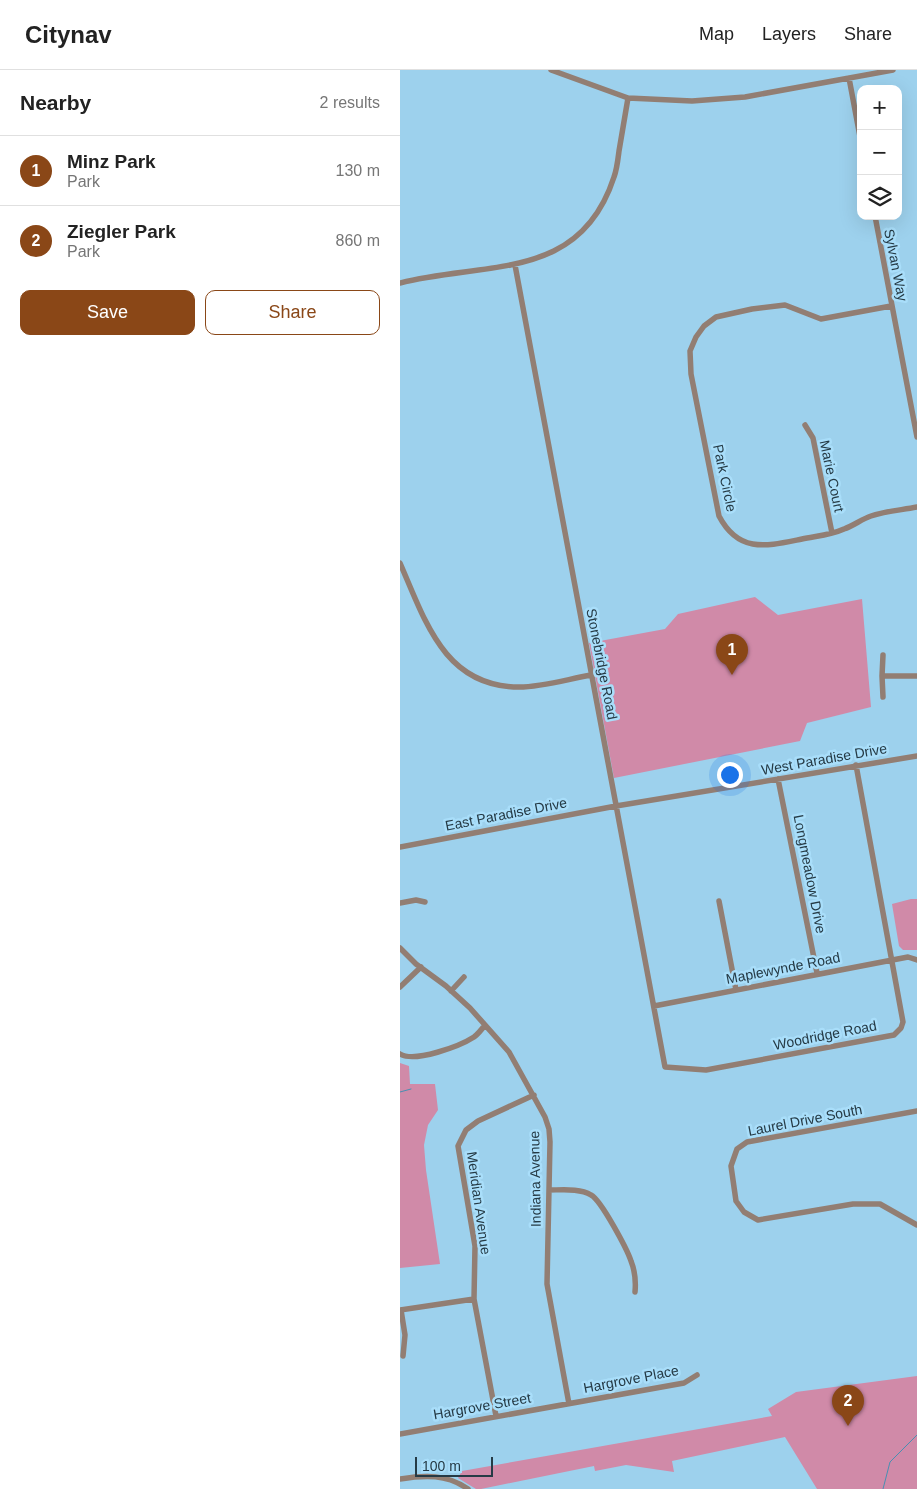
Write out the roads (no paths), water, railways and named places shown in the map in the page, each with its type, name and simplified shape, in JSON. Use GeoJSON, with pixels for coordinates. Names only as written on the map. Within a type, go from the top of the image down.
{"type":"FeatureCollection","features":[{"type":"Feature","properties":{"kind":"street"},"geometry":{"type":"LineString","coordinates":[[550,70],[628,98],[692,101],[746,97],[894,70]]}},
{"type":"Feature","properties":{"kind":"street"},"geometry":{"type":"LineString","coordinates":[[849,78],[859,130]]}},
{"type":"Feature","properties":{"kind":"street"},"geometry":{"type":"LineString","coordinates":[[400,283],[515,265],[563,247],[580,234],[593,221],[606,200],[615,174],[628,98]]}},
{"type":"Feature","properties":{"kind":"street","name":"Sylvan Way"},"geometry":{"type":"LineString","coordinates":[[876,220],[891,306],[914,408],[917,437]]}},
{"type":"Feature","properties":{"kind":"street","name":"Stonebridge Road"},"geometry":{"type":"LineString","coordinates":[[515,265],[665,1067]]}},
{"type":"Feature","properties":{"kind":"street","name":"Park Circle"},"geometry":{"type":"LineString","coordinates":[[891,306],[821,319],[785,306],[774,306],[716,317],[704,326],[696,337],[690,351],[691,374],[719,516],[725,529],[733,536],[755,546],[769,546],[832,533],[872,516],[917,507]]}},
{"type":"Feature","properties":{"kind":"street","name":"Marie Court"},"geometry":{"type":"LineString","coordinates":[[805,425],[813,438],[832,533]]}},
{"type":"Feature","properties":{"kind":"street"},"geometry":{"type":"LineString","coordinates":[[400,563],[441,650],[452,662],[468,672],[486,681],[518,687],[591,675]]}},
{"type":"Feature","properties":{"kind":"street"},"geometry":{"type":"LineString","coordinates":[[883,655],[883,697]]}},
{"type":"Feature","properties":{"kind":"street"},"geometry":{"type":"LineString","coordinates":[[882,676],[917,676]]}},
{"type":"Feature","properties":{"kind":"street","name":"West Paradise Drive"},"geometry":{"type":"LineString","coordinates":[[616,806],[917,756]]}},
{"type":"Feature","properties":{"kind":"street","name":"Woodridge Road"},"geometry":{"type":"LineString","coordinates":[[665,1067],[706,1070],[894,1035],[901,1028],[903,1022],[856,766]]}},
{"type":"Feature","properties":{"kind":"street","name":"Longmeadow Drive"},"geometry":{"type":"LineString","coordinates":[[778,779],[817,973]]}},
{"type":"Feature","properties":{"kind":"street","name":"East Paradise Drive"},"geometry":{"type":"LineString","coordinates":[[400,846],[616,806]]}},
{"type":"Feature","properties":{"kind":"street"},"geometry":{"type":"LineString","coordinates":[[400,902],[416,900],[425,902]]}},
{"type":"Feature","properties":{"kind":"street"},"geometry":{"type":"LineString","coordinates":[[719,902],[736,990]]}},
{"type":"Feature","properties":{"kind":"street","name":"Indiana Avenue"},"geometry":{"type":"LineString","coordinates":[[400,948],[451,991],[510,1052],[545,1117],[549,1129],[550,1142],[547,1284],[569,1404]]}},
{"type":"Feature","properties":{"kind":"street","name":"Maplewynde Road"},"geometry":{"type":"LineString","coordinates":[[654,1006],[817,973],[908,957],[917,960]]}},
{"type":"Feature","properties":{"kind":"street"},"geometry":{"type":"LineString","coordinates":[[400,987],[421,967]]}},
{"type":"Feature","properties":{"kind":"street"},"geometry":{"type":"LineString","coordinates":[[451,991],[464,977]]}},
{"type":"Feature","properties":{"kind":"street"},"geometry":{"type":"LineString","coordinates":[[400,1054],[420,1057],[436,1053],[474,1036],[485,1025]]}},
{"type":"Feature","properties":{"kind":"street","name":"Meridian Avenue"},"geometry":{"type":"LineString","coordinates":[[496,1416],[474,1298],[475,1246],[458,1146],[466,1130],[478,1121],[534,1095]]}},
{"type":"Feature","properties":{"kind":"street","name":"Laurel Drive South"},"geometry":{"type":"LineString","coordinates":[[917,1111],[748,1142],[737,1149],[731,1166],[736,1201],[744,1212],[758,1220],[853,1204],[880,1204],[917,1225]]}},
{"type":"Feature","properties":{"kind":"street"},"geometry":{"type":"LineString","coordinates":[[549,1190],[580,1191],[592,1195],[602,1206],[631,1260],[636,1280],[635,1292]]}},
{"type":"Feature","properties":{"kind":"street"},"geometry":{"type":"LineString","coordinates":[[403,1356],[405,1335],[400,1310],[474,1298]]}},
{"type":"Feature","properties":{"kind":"street","name":"Hargrove Place"},"geometry":{"type":"LineString","coordinates":[[569,1404],[684,1383],[697,1375]]}},
{"type":"Feature","properties":{"kind":"street","name":"Hargrove Street"},"geometry":{"type":"LineString","coordinates":[[400,1434],[569,1404]]}},
{"type":"Feature","properties":{"kind":"street"},"geometry":{"type":"LineString","coordinates":[[400,1479],[415,1476],[442,1476],[468,1489]]}},
{"type":"Feature","properties":{"kind":"waterway"},"geometry":{"type":"LineString","coordinates":[[400,1092],[411,1089]]}},
{"type":"Feature","properties":{"kind":"waterway"},"geometry":{"type":"LineString","coordinates":[[883,1489],[890,1462],[917,1435]]}},
{"type":"Feature","properties":{"kind":"place","name":"Minz Park"},"geometry":{"type":"Point","coordinates":[732,675]}},
{"type":"Feature","properties":{"kind":"place","name":"Ziegler Park"},"geometry":{"type":"Point","coordinates":[848,1426]}}]}
